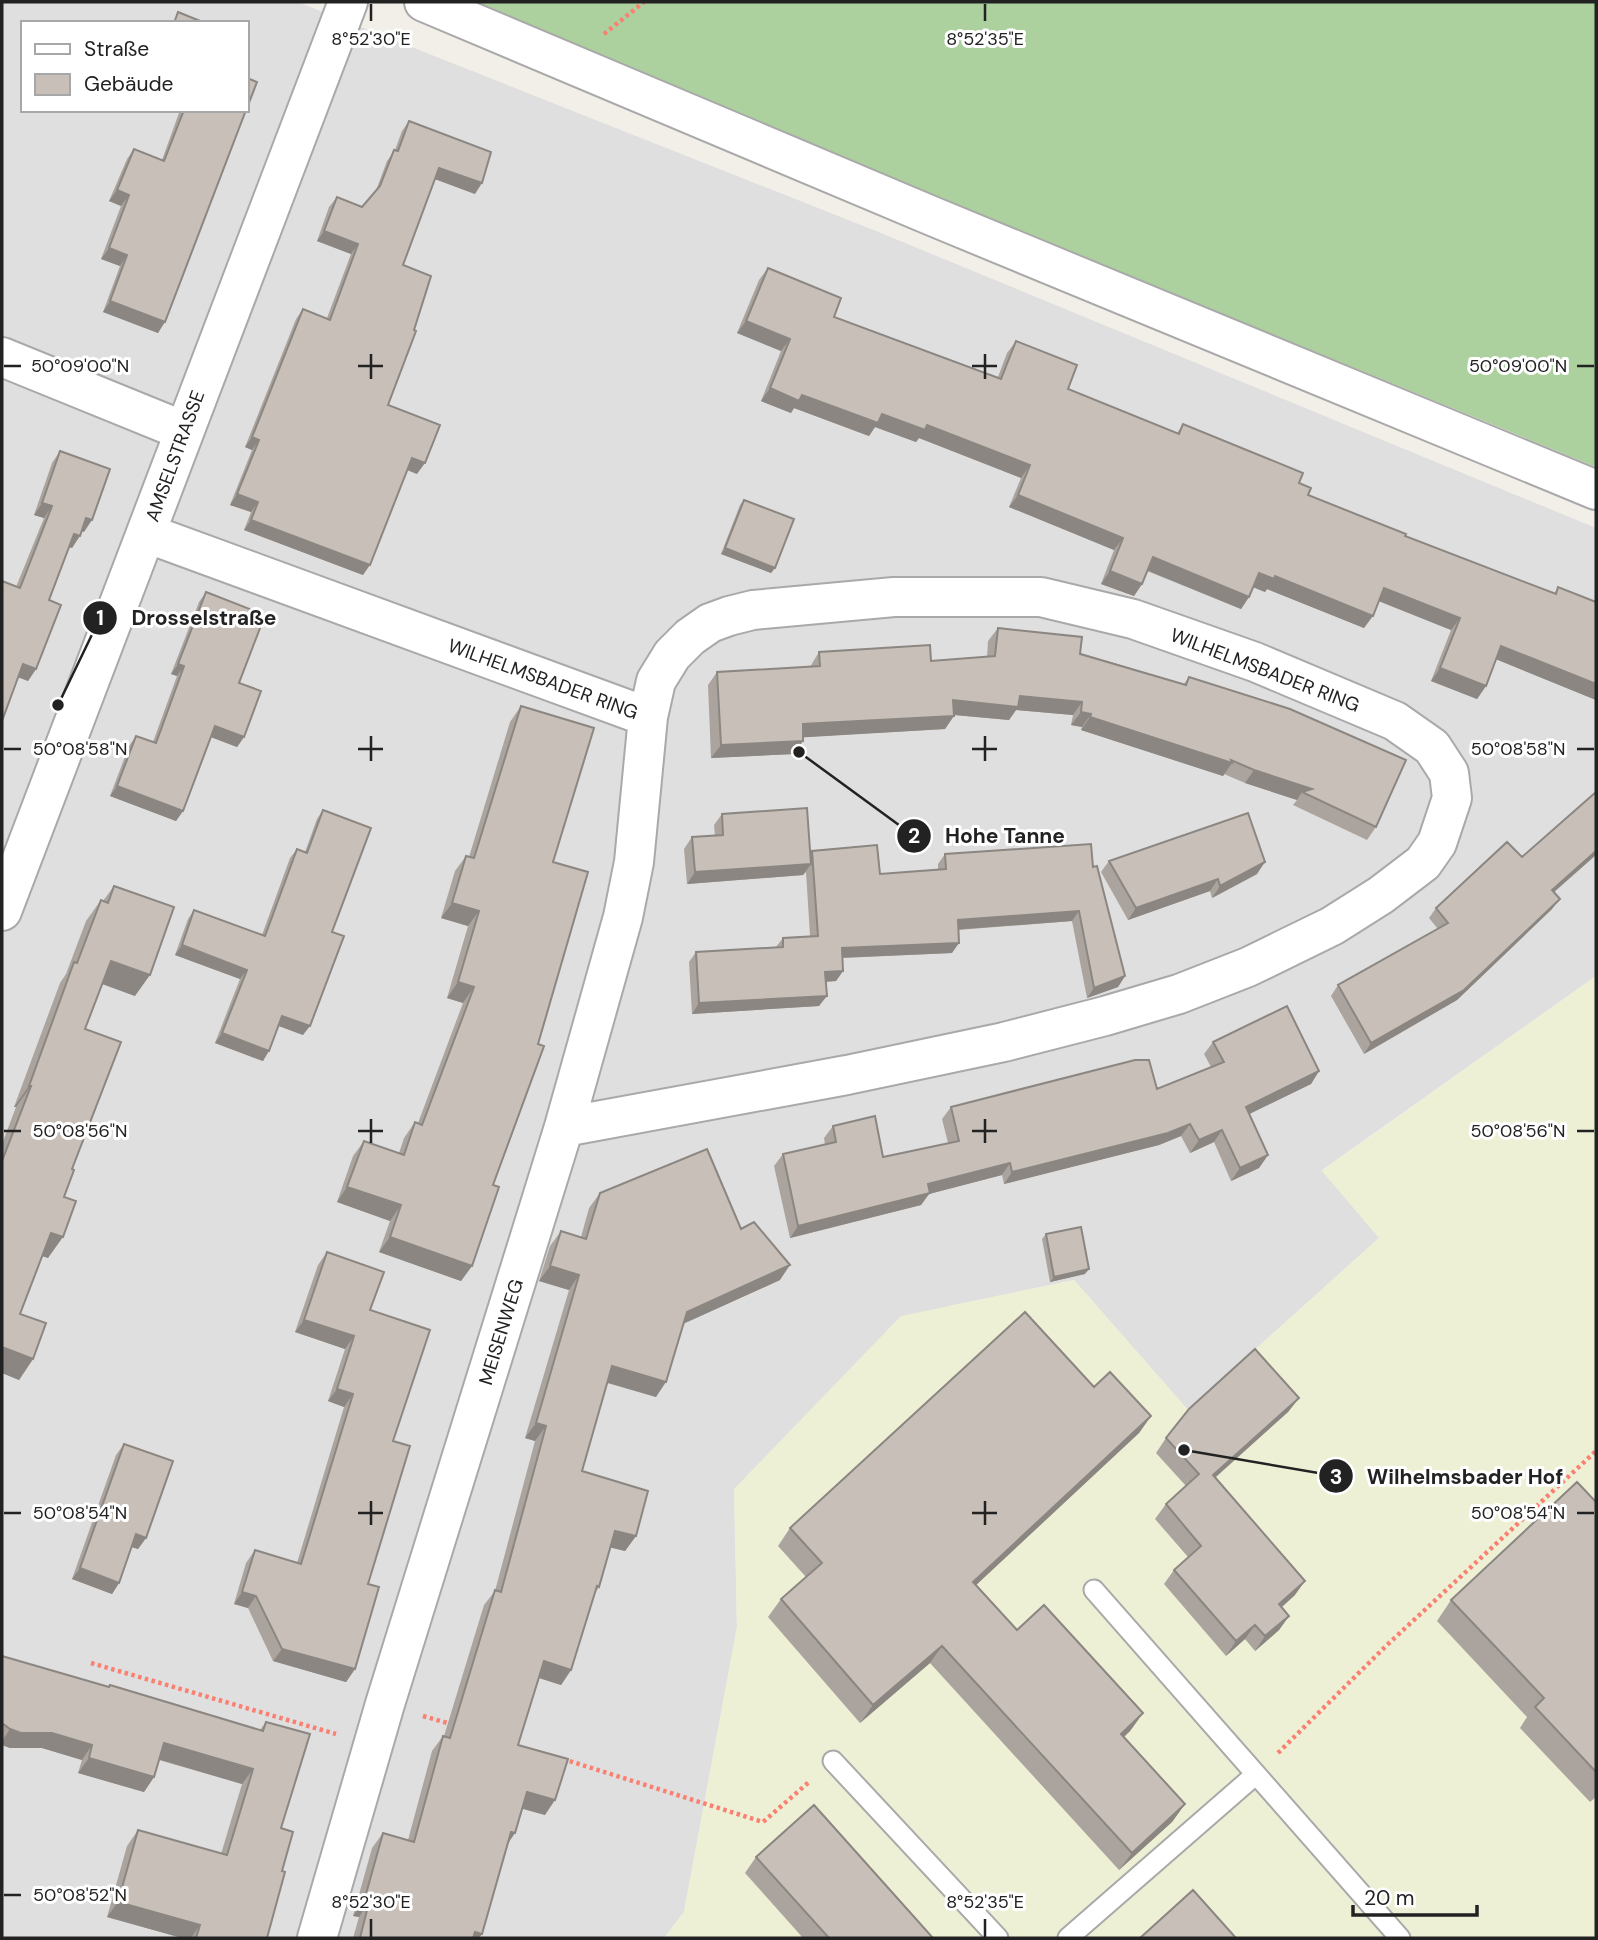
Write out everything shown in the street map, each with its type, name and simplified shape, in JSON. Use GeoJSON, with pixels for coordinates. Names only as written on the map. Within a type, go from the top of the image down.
{"type":"FeatureCollection","features":[{"type":"Feature","properties":{"kind":"street","name":"AMSELSTRASSE"},"geometry":{"type":"LineString","coordinates":[[2,911],[348,2]]}},
{"type":"Feature","properties":{"kind":"street"},"geometry":{"type":"LineString","coordinates":[[424,2],[932,216],[1596,490]]}},
{"type":"Feature","properties":{"kind":"street"},"geometry":{"type":"LineString","coordinates":[[2,357],[184,431]]}},
{"type":"Feature","properties":{"kind":"street","name":"WILHELMSBADER RING"},"geometry":{"type":"LineString","coordinates":[[146,533],[648,717],[656,681],[672,655],[690,637],[710,623],[729,616],[754,610],[894,597],[1041,597],[1133,620],[1243,658],[1395,721],[1432,747],[1448,773],[1452,798],[1437,843],[1423,863],[1381,895],[1320,932],[1248,967],[1179,994],[1004,1042],[847,1075],[564,1127]]}},
{"type":"Feature","properties":{"kind":"street","name":"MEISENWEG"},"geometry":{"type":"LineString","coordinates":[[317,1938],[385,1704],[564,1127],[623,917],[634,862],[648,717]]}},
{"type":"Feature","properties":{"kind":"lane"},"geometry":{"type":"LineString","coordinates":[[1094,1590],[1400,1938]]}},
{"type":"Feature","properties":{"kind":"lane"},"geometry":{"type":"LineString","coordinates":[[833,1761],[998,1938]]}},
{"type":"Feature","properties":{"kind":"lane"},"geometry":{"type":"LineString","coordinates":[[1068,1938],[1255,1775]]}},
{"type":"Feature","properties":{"kind":"path"},"geometry":{"type":"LineString","coordinates":[[1255,1775],[1387,1645],[1596,1451]]}},
{"type":"Feature","properties":{"kind":"path"},"geometry":{"type":"LineString","coordinates":[[91,1662],[373,1745]]}},
{"type":"Feature","properties":{"kind":"path"},"geometry":{"type":"LineString","coordinates":[[385,1704],[460,1727]]}},
{"type":"Feature","properties":{"kind":"path"},"geometry":{"type":"LineString","coordinates":[[558,1758],[763,1822],[833,1761]]}},
{"type":"Feature","properties":{"kind":"shaded area"},"geometry":{"type":"Polygon","coordinates":[[[2,2],[298,2],[876,231],[1596,528],[1596,976],[1322,1170],[1380,1237],[1188,1410],[1074,1280],[949,1306],[734,1489],[737,1627],[684,1912],[664,1938],[2,1938],[2,2]]]}},
{"type":"Feature","properties":{"kind":"green space"},"geometry":{"type":"Polygon","coordinates":[[[474,2],[1596,2],[1596,467],[957,205],[474,2]]]}},
{"type":"Feature","properties":{"kind":"green space"},"geometry":{"type":"Polygon","coordinates":[[[1596,976],[1596,1938],[664,1938],[684,1912],[737,1627],[734,1489],[901,1316],[1074,1280],[1188,1410],[1379,1238],[1322,1171],[1596,976]]]}},
{"type":"Feature","properties":{"kind":"building"},"geometry":{"type":"Polygon","coordinates":[[[178,12],[200,21],[175,21],[178,12]]]}},
{"type":"Feature","properties":{"kind":"building"},"geometry":{"type":"Polygon","coordinates":[[[248,78],[257,82],[248,105],[248,78]]]}},
{"type":"Feature","properties":{"kind":"building"},"geometry":{"type":"Polygon","coordinates":[[[183,112],[245,112],[165,322],[110,301],[127,255],[109,248],[129,195],[117,190],[134,149],[164,161],[183,112]]]}},
{"type":"Feature","properties":{"kind":"building"},"geometry":{"type":"Polygon","coordinates":[[[409,121],[491,152],[482,183],[439,168],[403,265],[431,276],[414,330],[416,331],[388,405],[440,425],[425,463],[412,458],[370,565],[251,520],[258,502],[237,494],[259,440],[252,437],[303,309],[330,320],[358,244],[324,231],[337,197],[362,207],[380,186],[394,150],[398,151],[409,121]]]}},
{"type":"Feature","properties":{"kind":"building"},"geometry":{"type":"Polygon","coordinates":[[[768,268],[841,298],[834,317],[1001,379],[1016,341],[1077,365],[1068,389],[1179,434],[1183,424],[1303,473],[1299,483],[1311,488],[1308,495],[1406,534],[1405,536],[1556,594],[1558,587],[1596,602],[1596,684],[1501,646],[1486,686],[1440,668],[1460,618],[1384,588],[1373,616],[1275,576],[1274,579],[1259,573],[1249,597],[1153,557],[1142,584],[1110,571],[1123,538],[1018,495],[1030,465],[927,425],[925,430],[882,414],[878,423],[802,395],[799,401],[770,388],[790,339],[746,321],[768,268]]]}},
{"type":"Feature","properties":{"kind":"building"},"geometry":{"type":"Polygon","coordinates":[[[60,451],[110,469],[92,520],[86,518],[80,536],[74,534],[49,600],[61,605],[36,669],[23,664],[2,721],[2,581],[20,588],[52,506],[42,503],[60,451]]]}},
{"type":"Feature","properties":{"kind":"building"},"geometry":{"type":"Polygon","coordinates":[[[744,500],[794,519],[775,568],[725,548],[744,500]]]}},
{"type":"Feature","properties":{"kind":"building"},"geometry":{"type":"Polygon","coordinates":[[[206,592],[265,615],[239,683],[261,691],[244,737],[215,726],[183,811],[117,786],[136,736],[156,743],[184,666],[178,664],[206,592]]]}},
{"type":"Feature","properties":{"kind":"building"},"geometry":{"type":"Polygon","coordinates":[[[998,628],[1082,637],[1080,654],[1186,685],[1189,677],[1290,709],[1406,760],[1376,827],[1302,792],[1312,789],[1231,760],[1232,763],[1090,717],[1091,714],[1081,712],[1082,702],[1020,696],[1018,707],[953,700],[954,716],[803,724],[803,741],[721,745],[717,672],[820,666],[819,652],[930,645],[931,661],[995,656],[998,628]]]}},
{"type":"Feature","properties":{"kind":"building"},"geometry":{"type":"Polygon","coordinates":[[[521,706],[594,728],[553,862],[588,872],[538,1044],[544,1046],[493,1185],[499,1187],[472,1266],[390,1237],[401,1205],[347,1187],[364,1141],[404,1155],[415,1122],[422,1125],[474,987],[458,982],[479,911],[452,903],[466,856],[474,858],[521,706]]]}},
{"type":"Feature","properties":{"kind":"building"},"geometry":{"type":"Polygon","coordinates":[[[1596,792],[1596,851],[1552,890],[1560,899],[1464,990],[1371,1043],[1338,985],[1448,923],[1436,908],[1507,842],[1522,857],[1596,792]]]}},
{"type":"Feature","properties":{"kind":"building"},"geometry":{"type":"Polygon","coordinates":[[[807,808],[811,864],[695,872],[692,837],[723,835],[722,814],[807,808]]]}},
{"type":"Feature","properties":{"kind":"building"},"geometry":{"type":"Polygon","coordinates":[[[323,810],[371,828],[332,932],[344,936],[310,1026],[282,1016],[269,1051],[222,1033],[247,970],[182,945],[194,910],[265,936],[297,849],[307,853],[323,810]]]}},
{"type":"Feature","properties":{"kind":"building"},"geometry":{"type":"Polygon","coordinates":[[[1248,813],[1265,862],[1220,886],[1218,879],[1136,908],[1109,861],[1248,813]]]}},
{"type":"Feature","properties":{"kind":"building"},"geometry":{"type":"Polygon","coordinates":[[[1091,844],[1093,867],[1097,866],[1125,976],[1094,988],[1079,911],[958,920],[959,943],[842,948],[843,971],[825,972],[827,996],[699,1003],[696,952],[783,947],[783,938],[818,936],[812,851],[877,845],[880,874],[946,869],[945,854],[1091,844]]]}},
{"type":"Feature","properties":{"kind":"building"},"geometry":{"type":"Polygon","coordinates":[[[114,886],[174,907],[150,975],[111,961],[85,1029],[121,1042],[72,1169],[74,1170],[64,1197],[76,1201],[63,1237],[51,1233],[20,1314],[46,1323],[33,1359],[2,1347],[2,1161],[74,962],[77,963],[101,900],[108,903],[114,886]]]}},
{"type":"Feature","properties":{"kind":"building"},"geometry":{"type":"Polygon","coordinates":[[[1287,1006],[1319,1071],[1246,1107],[1268,1155],[1240,1168],[1222,1130],[1199,1140],[1190,1124],[1168,1133],[1012,1172],[1010,1163],[928,1184],[930,1193],[798,1226],[783,1154],[836,1142],[833,1126],[875,1116],[883,1157],[959,1141],[951,1107],[1135,1060],[1149,1060],[1157,1089],[1224,1062],[1213,1042],[1287,1006]]]}},
{"type":"Feature","properties":{"kind":"building"},"geometry":{"type":"Polygon","coordinates":[[[707,1149],[741,1229],[754,1222],[790,1265],[687,1312],[666,1382],[612,1366],[582,1471],[648,1491],[636,1536],[615,1531],[571,1670],[544,1661],[518,1745],[568,1759],[555,1800],[527,1792],[515,1833],[511,1832],[482,1934],[475,1932],[473,1938],[360,1938],[369,1902],[364,1901],[383,1833],[414,1842],[443,1736],[450,1738],[495,1590],[501,1592],[546,1426],[536,1423],[579,1275],[550,1266],[561,1231],[586,1239],[600,1193],[707,1149]]]}},
{"type":"Feature","properties":{"kind":"building"},"geometry":{"type":"Polygon","coordinates":[[[1081,1227],[1089,1269],[1054,1277],[1046,1234],[1081,1227]]]}},
{"type":"Feature","properties":{"kind":"building"},"geometry":{"type":"Polygon","coordinates":[[[327,1252],[384,1272],[370,1310],[430,1330],[393,1441],[410,1446],[368,1584],[379,1587],[355,1669],[282,1649],[256,1596],[242,1592],[255,1550],[301,1564],[353,1394],[337,1389],[354,1336],[304,1320],[327,1252]]]}},
{"type":"Feature","properties":{"kind":"building"},"geometry":{"type":"Polygon","coordinates":[[[1025,1312],[1094,1387],[1110,1372],[1151,1416],[973,1582],[1017,1630],[1044,1605],[1143,1713],[1121,1734],[1185,1804],[1132,1853],[942,1646],[873,1705],[781,1599],[822,1563],[790,1528],[1025,1312]]]}},
{"type":"Feature","properties":{"kind":"building"},"geometry":{"type":"Polygon","coordinates":[[[1255,1349],[1299,1398],[1213,1475],[1305,1581],[1279,1604],[1289,1616],[1265,1636],[1255,1625],[1236,1641],[1174,1570],[1201,1546],[1166,1504],[1199,1474],[1166,1438],[1189,1409],[1255,1349]]]}},
{"type":"Feature","properties":{"kind":"building"},"geometry":{"type":"Polygon","coordinates":[[[124,1444],[173,1461],[146,1538],[136,1534],[119,1583],[80,1568],[124,1444]]]}},
{"type":"Feature","properties":{"kind":"building"},"geometry":{"type":"Polygon","coordinates":[[[1577,1482],[1596,1502],[1596,1772],[1535,1707],[1544,1698],[1451,1600],[1577,1482]]]}},
{"type":"Feature","properties":{"kind":"building"},"geometry":{"type":"Polygon","coordinates":[[[2,1656],[263,1731],[266,1722],[310,1734],[281,1828],[293,1832],[267,1938],[196,1938],[200,1925],[118,1902],[138,1830],[227,1855],[253,1769],[164,1743],[154,1777],[89,1758],[92,1745],[52,1733],[21,1733],[10,1729],[2,1723],[2,1656]]]}},
{"type":"Feature","properties":{"kind":"building"},"geometry":{"type":"Polygon","coordinates":[[[814,1805],[933,1938],[829,1938],[756,1857],[814,1805]]]}},
{"type":"Feature","properties":{"kind":"building"},"geometry":{"type":"Polygon","coordinates":[[[1193,1890],[1236,1938],[1140,1938],[1193,1890]]]}},
{"type":"Feature","properties":{"kind":"place","name":"Drosselstraße"},"geometry":{"type":"Point","coordinates":[58,705]}},
{"type":"Feature","properties":{"kind":"place","name":"Hohe Tanne"},"geometry":{"type":"Point","coordinates":[799,752]}},
{"type":"Feature","properties":{"kind":"place","name":"Wilhelmsbader Hof"},"geometry":{"type":"Point","coordinates":[1184,1450]}}]}
